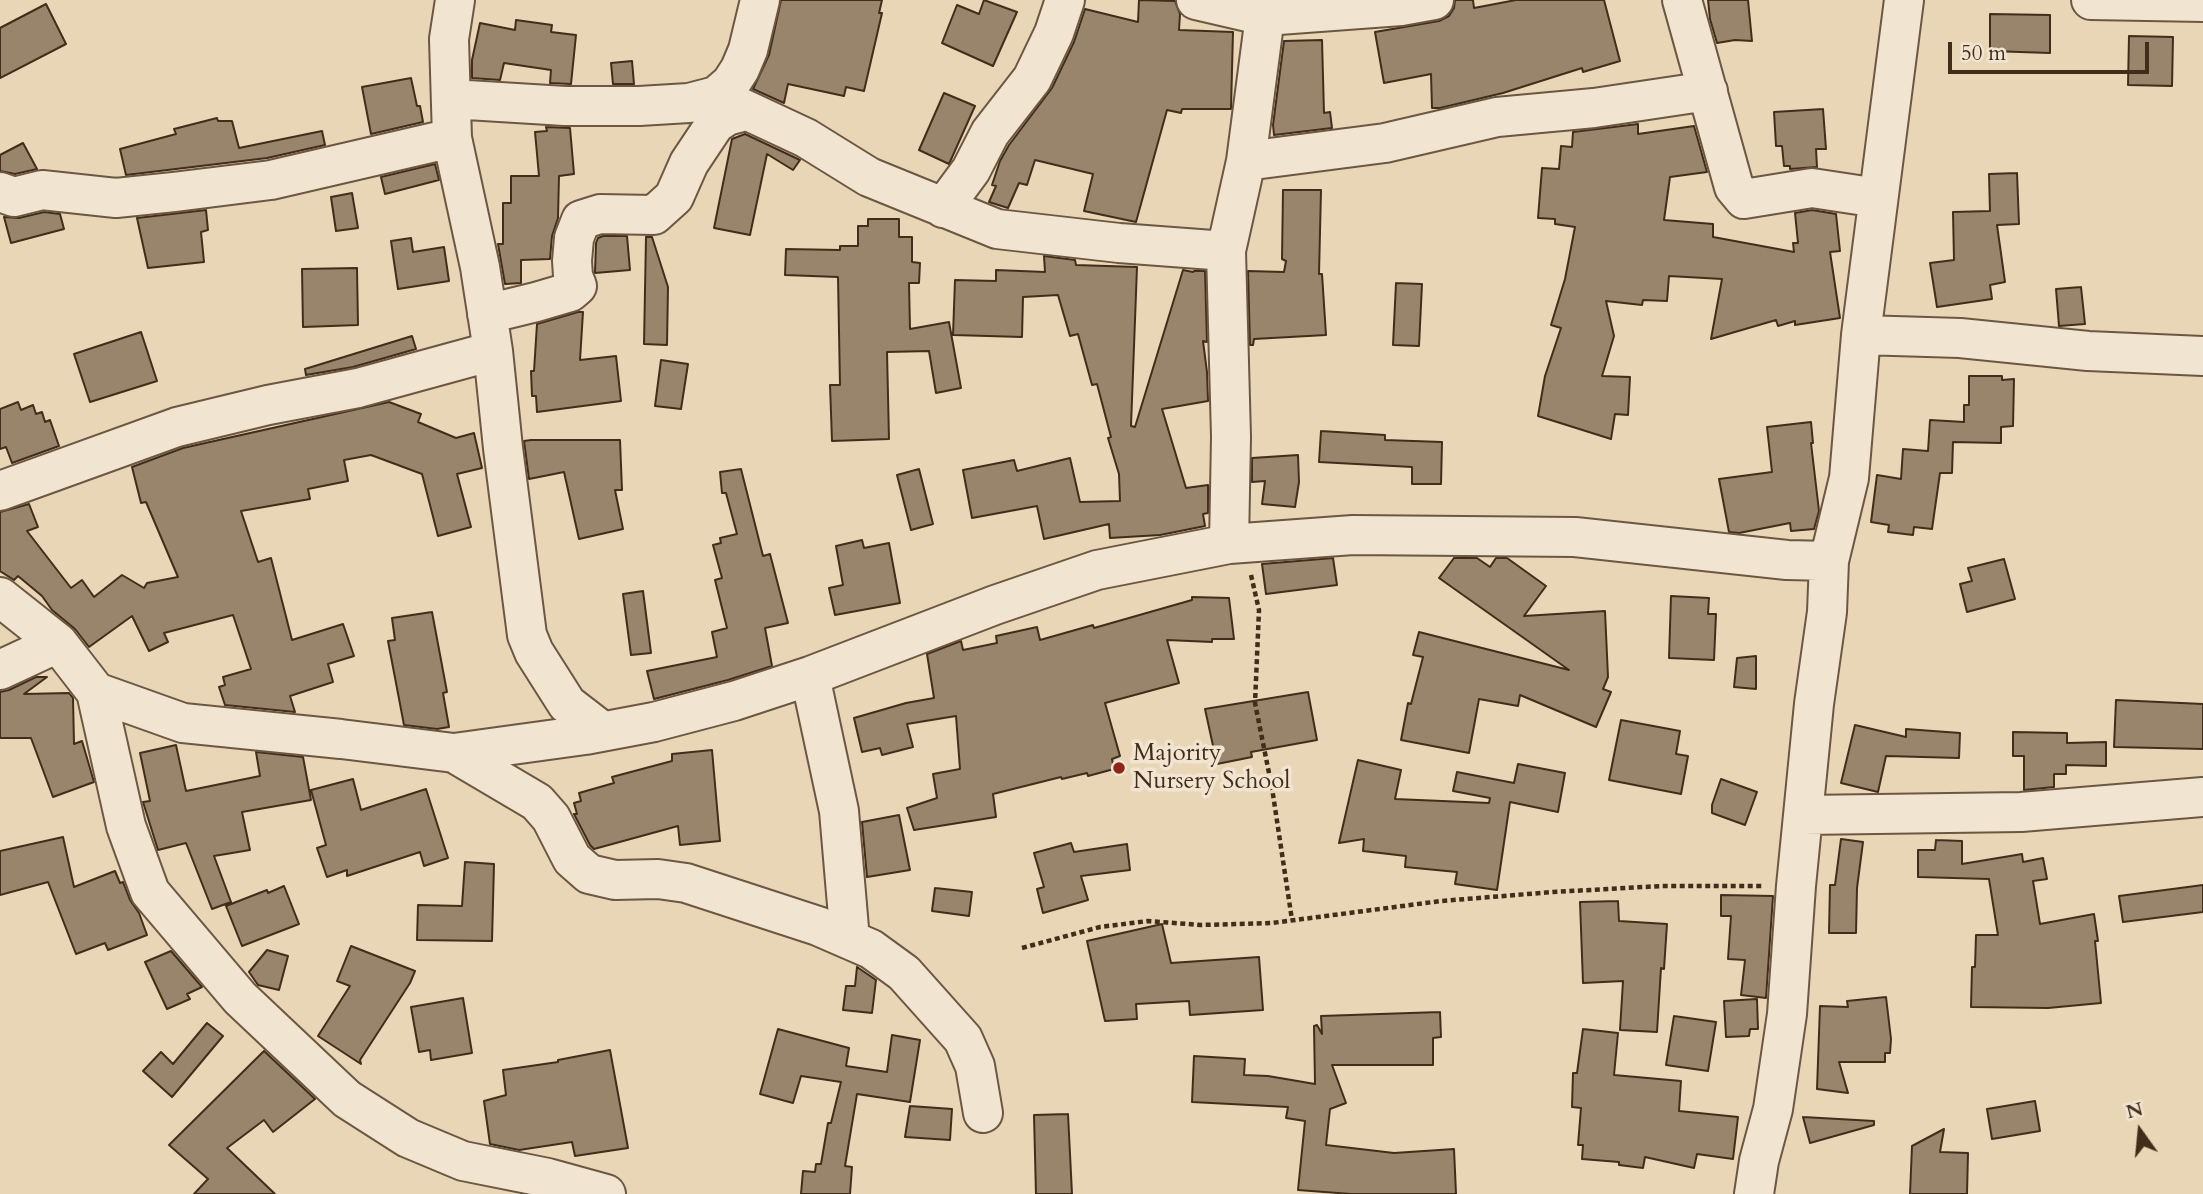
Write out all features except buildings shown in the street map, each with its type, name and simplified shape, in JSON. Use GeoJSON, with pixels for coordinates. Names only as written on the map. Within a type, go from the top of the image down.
{"type":"FeatureCollection","features":[{"type":"Feature","properties":{"kind":"street"},"geometry":{"type":"LineString","coordinates":[[455,0],[449,39],[452,138],[480,267],[493,351],[504,462],[527,635],[534,652],[567,704],[603,732]]}},
{"type":"Feature","properties":{"kind":"street"},"geometry":{"type":"LineString","coordinates":[[487,314],[570,292],[577,285],[572,261],[574,238],[581,220],[600,214],[654,215],[674,197],[689,163],[715,124],[727,116],[731,104],[731,83],[748,50],[760,0]]}},
{"type":"Feature","properties":{"kind":"street"},"geometry":{"type":"LineString","coordinates":[[943,208],[971,170],[990,133],[1032,79],[1054,33],[1065,0]]}},
{"type":"Feature","properties":{"kind":"street"},"geometry":{"type":"LineString","coordinates":[[1196,0],[1263,8],[1401,6],[1434,0]]}},
{"type":"Feature","properties":{"kind":"street"},"geometry":{"type":"LineString","coordinates":[[1682,0],[1734,187],[1744,199],[1812,188],[1878,198]]}},
{"type":"Feature","properties":{"kind":"street"},"geometry":{"type":"LineString","coordinates":[[1755,1194],[1759,1161],[1773,1109],[1787,1014],[1796,886],[1814,704],[1828,612],[1829,561],[1849,478],[1860,335],[1904,0]]}},
{"type":"Feature","properties":{"kind":"street"},"geometry":{"type":"LineString","coordinates":[[2091,0],[2203,2]]}},
{"type":"Feature","properties":{"kind":"street"},"geometry":{"type":"LineString","coordinates":[[1229,544],[1231,437],[1226,251],[1246,161],[1263,8]]}},
{"type":"Feature","properties":{"kind":"street"},"geometry":{"type":"LineString","coordinates":[[1246,161],[1385,143],[1497,117],[1594,108],[1708,91]]}},
{"type":"Feature","properties":{"kind":"street"},"geometry":{"type":"LineString","coordinates":[[451,99],[565,106],[731,104],[806,138],[869,177],[998,229],[1119,243],[1226,251]]}},
{"type":"Feature","properties":{"kind":"street"},"geometry":{"type":"LineString","coordinates":[[0,192],[14,197],[42,190],[116,198],[174,192],[271,180],[452,138]]}},
{"type":"Feature","properties":{"kind":"street"},"geometry":{"type":"LineString","coordinates":[[1860,335],[1960,338],[2088,351],[2203,356]]}},
{"type":"Feature","properties":{"kind":"street"},"geometry":{"type":"LineString","coordinates":[[0,491],[177,427],[268,405],[358,388],[493,351]]}},
{"type":"Feature","properties":{"kind":"street"},"geometry":{"type":"LineString","coordinates":[[96,692],[183,723],[454,753],[603,732],[734,701],[810,676],[995,605],[1097,570],[1229,544],[1353,535],[1575,537],[1787,560],[1829,561]]}},
{"type":"Feature","properties":{"kind":"street"},"geometry":{"type":"LineString","coordinates":[[0,597],[58,643],[96,692],[126,826],[150,892],[240,998],[347,1099],[408,1138],[463,1161],[548,1178],[606,1194]]}},
{"type":"Feature","properties":{"kind":"street"},"geometry":{"type":"LineString","coordinates":[[0,670],[58,643]]}},
{"type":"Feature","properties":{"kind":"street"},"geometry":{"type":"LineString","coordinates":[[810,676],[839,811],[850,940]]}},
{"type":"Feature","properties":{"kind":"street"},"geometry":{"type":"LineString","coordinates":[[454,753],[537,802],[551,818],[572,859],[589,874],[615,880],[658,879],[686,883],[818,926],[871,949],[904,973],[963,1039],[975,1066],[984,1113]]}},
{"type":"Feature","properties":{"kind":"street"},"geometry":{"type":"LineString","coordinates":[[1804,815],[2021,812],[2203,797]]}},
{"type":"Feature","properties":{"kind":"path"},"geometry":{"type":"LineString","coordinates":[[1229,544],[1251,571],[1259,610],[1255,703],[1272,788],[1292,920]]}},
{"type":"Feature","properties":{"kind":"path"},"geometry":{"type":"LineString","coordinates":[[1021,948],[1100,928],[1148,921],[1202,925],[1292,920],[1428,902],[1662,886],[1796,886]]}},
{"type":"Feature","properties":{"kind":"place","name":"Majority Nursery School"},"geometry":{"type":"Point","coordinates":[1119,768]}}]}
